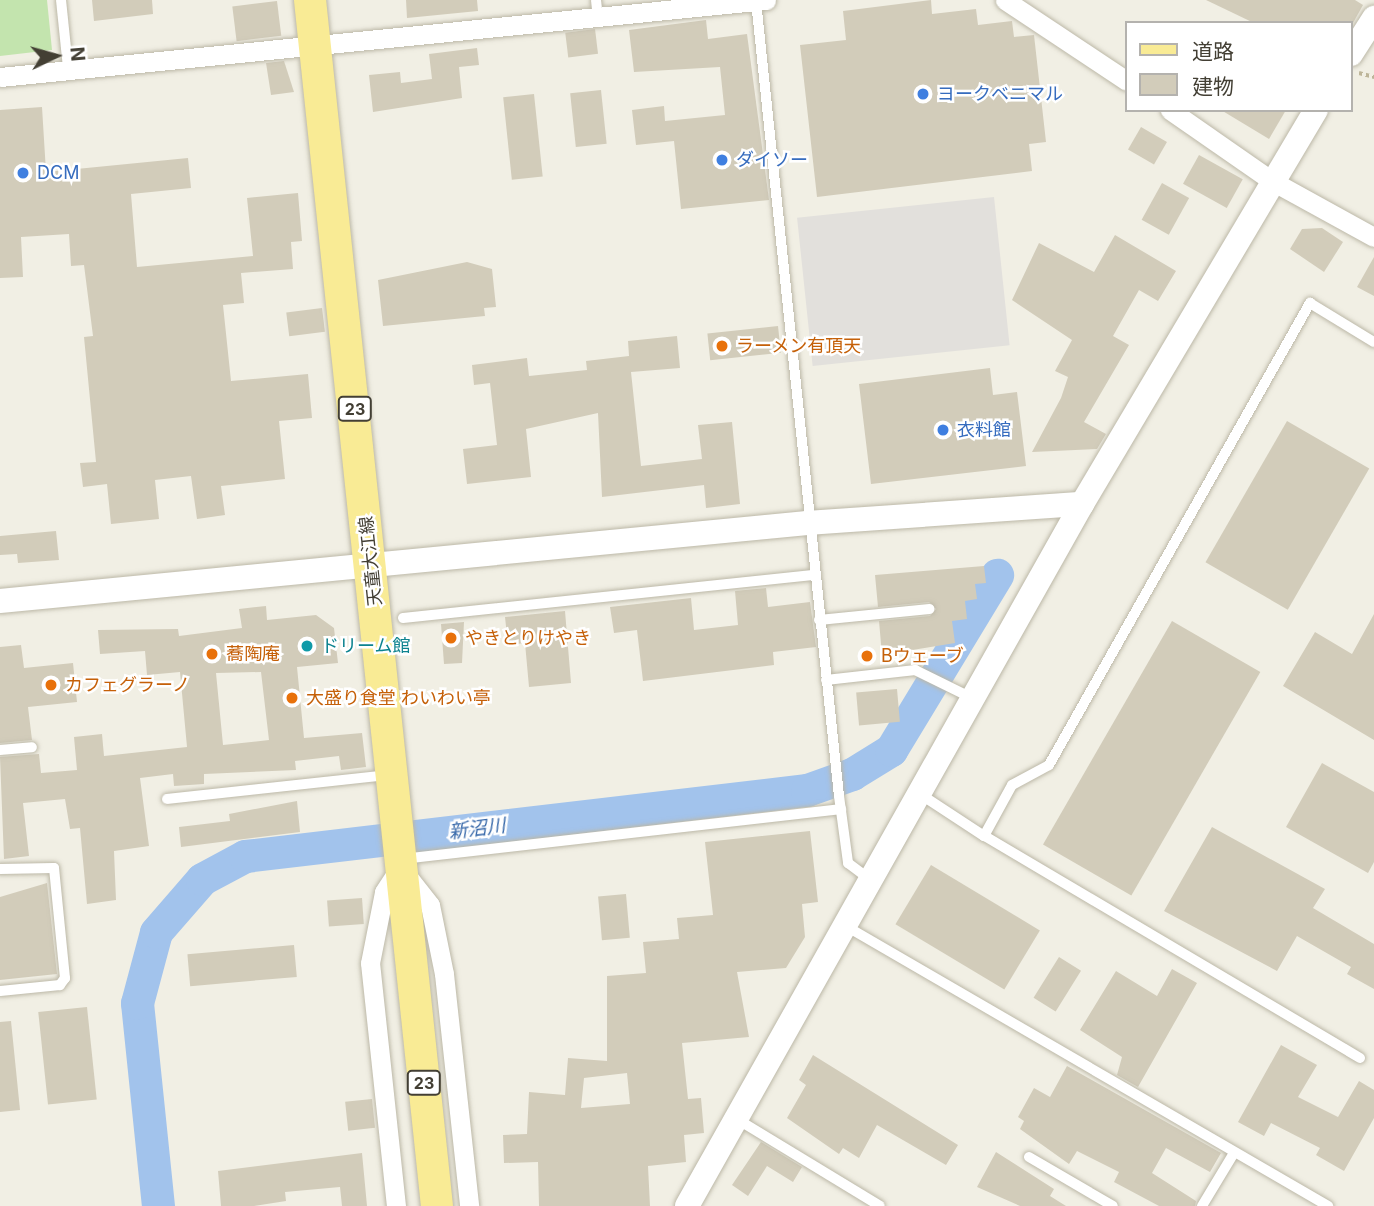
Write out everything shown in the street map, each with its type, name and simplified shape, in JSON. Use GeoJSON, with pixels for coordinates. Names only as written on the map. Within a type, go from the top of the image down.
{"type":"FeatureCollection","features":[{"type":"Feature","properties":{"kind":"main road","name":"天童大江線"},"geometry":{"type":"LineString","coordinates":[[310,0],[372,567],[390,775],[437,1206]]}},
{"type":"Feature","properties":{"kind":"street"},"geometry":{"type":"LineString","coordinates":[[0,77],[68,68],[316,50],[597,9],[759,0]]}},
{"type":"Feature","properties":{"kind":"street"},"geometry":{"type":"LineString","coordinates":[[1005,0],[1126,80]]}},
{"type":"Feature","properties":{"kind":"street"},"geometry":{"type":"LineString","coordinates":[[1353,51],[1374,18]]}},
{"type":"Feature","properties":{"kind":"street"},"geometry":{"type":"LineString","coordinates":[[1173,112],[1272,181],[1374,237]]}},
{"type":"Feature","properties":{"kind":"street"},"geometry":{"type":"LineString","coordinates":[[687,1206],[868,878],[918,793],[961,692],[1082,504],[1315,112]]}},
{"type":"Feature","properties":{"kind":"street"},"geometry":{"type":"LineString","coordinates":[[0,601],[807,523],[1082,504]]}},
{"type":"Feature","properties":{"kind":"street"},"geometry":{"type":"LineString","coordinates":[[396,1206],[370,963],[384,892],[399,859]]}},
{"type":"Feature","properties":{"kind":"street"},"geometry":{"type":"LineString","coordinates":[[399,859],[430,905],[444,974],[469,1206]]}},
{"type":"Feature","properties":{"kind":"lane"},"geometry":{"type":"LineString","coordinates":[[61,0],[68,68]]}},
{"type":"Feature","properties":{"kind":"lane"},"geometry":{"type":"LineString","coordinates":[[759,0],[807,523],[839,796],[848,863],[868,878]]}},
{"type":"Feature","properties":{"kind":"lane"},"geometry":{"type":"LineString","coordinates":[[984,836],[1012,785],[1049,765],[1310,303],[1374,342]]}},
{"type":"Feature","properties":{"kind":"lane"},"geometry":{"type":"LineString","coordinates":[[403,618],[813,575]]}},
{"type":"Feature","properties":{"kind":"lane"},"geometry":{"type":"LineString","coordinates":[[819,620],[929,609]]}},
{"type":"Feature","properties":{"kind":"lane"},"geometry":{"type":"LineString","coordinates":[[826,680],[915,670],[961,692]]}},
{"type":"Feature","properties":{"kind":"lane"},"geometry":{"type":"LineString","coordinates":[[0,750],[32,747]]}},
{"type":"Feature","properties":{"kind":"lane"},"geometry":{"type":"LineString","coordinates":[[167,799],[390,775]]}},
{"type":"Feature","properties":{"kind":"lane"},"geometry":{"type":"LineString","coordinates":[[918,793],[984,836],[1360,1058]]}},
{"type":"Feature","properties":{"kind":"lane"},"geometry":{"type":"LineString","coordinates":[[399,859],[841,809]]}},
{"type":"Feature","properties":{"kind":"lane"},"geometry":{"type":"LineString","coordinates":[[0,869],[54,869],[65,978],[60,985],[0,991]]}},
{"type":"Feature","properties":{"kind":"lane"},"geometry":{"type":"LineString","coordinates":[[843,925],[1328,1206]]}},
{"type":"Feature","properties":{"kind":"lane"},"geometry":{"type":"LineString","coordinates":[[736,1118],[880,1206]]}},
{"type":"Feature","properties":{"kind":"lane"},"geometry":{"type":"LineString","coordinates":[[1202,1206],[1234,1153]]}},
{"type":"Feature","properties":{"kind":"lane"},"geometry":{"type":"LineString","coordinates":[[1029,1157],[1113,1206]]}},
{"type":"Feature","properties":{"kind":"green space"},"geometry":{"type":"Polygon","coordinates":[[[0,0],[47,0],[52,50],[0,56],[0,0]]]}},
{"type":"Feature","properties":{"kind":"shaded area"},"geometry":{"type":"Polygon","coordinates":[[[994,197],[1010,345],[813,366],[797,218],[994,197]]]}},
{"type":"Feature","properties":{"kind":"building"},"geometry":{"type":"Polygon","coordinates":[[[92,0],[152,0],[153,14],[94,21],[92,0]]]}},
{"type":"Feature","properties":{"kind":"building"},"geometry":{"type":"Polygon","coordinates":[[[406,0],[477,0],[478,11],[407,18],[406,0]]]}},
{"type":"Feature","properties":{"kind":"building","name":"ヨークベニマル"},"geometry":{"type":"Polygon","coordinates":[[[931,0],[932,14],[976,9],[978,25],[1012,21],[1014,37],[1034,35],[1046,142],[1029,144],[1032,171],[817,197],[800,45],[846,40],[843,11],[931,0]]]}},
{"type":"Feature","properties":{"kind":"building"},"geometry":{"type":"Polygon","coordinates":[[[1206,0],[1355,0],[1363,5],[1353,23],[1250,21],[1206,0]]]}},
{"type":"Feature","properties":{"kind":"building"},"geometry":{"type":"Polygon","coordinates":[[[277,1],[281,36],[237,41],[232,6],[277,1]]]}},
{"type":"Feature","properties":{"kind":"building"},"geometry":{"type":"Polygon","coordinates":[[[706,20],[708,39],[747,34],[769,200],[681,209],[674,141],[636,145],[632,110],[664,106],[665,121],[725,115],[720,67],[634,72],[629,30],[706,20]]]}},
{"type":"Feature","properties":{"kind":"building"},"geometry":{"type":"Polygon","coordinates":[[[595,29],[598,54],[568,57],[565,33],[595,29]]]}},
{"type":"Feature","properties":{"kind":"building"},"geometry":{"type":"Polygon","coordinates":[[[477,48],[479,65],[459,67],[462,98],[373,112],[369,75],[400,72],[401,83],[432,79],[429,54],[477,48]]]}},
{"type":"Feature","properties":{"kind":"building"},"geometry":{"type":"Polygon","coordinates":[[[284,61],[294,92],[271,95],[266,63],[284,61]]]}},
{"type":"Feature","properties":{"kind":"building"},"geometry":{"type":"Polygon","coordinates":[[[601,90],[607,144],[576,147],[570,93],[601,90]]]}},
{"type":"Feature","properties":{"kind":"building"},"geometry":{"type":"Polygon","coordinates":[[[534,94],[543,177],[512,180],[503,97],[534,94]]]}},
{"type":"Feature","properties":{"kind":"building"},"geometry":{"type":"Polygon","coordinates":[[[42,107],[46,172],[188,158],[191,188],[131,194],[137,267],[253,256],[247,198],[298,193],[302,241],[291,242],[293,269],[241,273],[244,303],[223,305],[231,381],[308,374],[312,418],[279,421],[285,479],[221,486],[225,515],[197,519],[191,476],[155,480],[159,519],[111,524],[107,484],[83,487],[80,463],[96,462],[84,337],[93,336],[84,265],[71,266],[69,234],[21,237],[23,277],[0,278],[0,110],[42,107]]]}},
{"type":"Feature","properties":{"kind":"building"},"geometry":{"type":"Polygon","coordinates":[[[1224,112],[1285,112],[1269,139],[1224,112]]]}},
{"type":"Feature","properties":{"kind":"building"},"geometry":{"type":"Polygon","coordinates":[[[1141,127],[1167,142],[1154,165],[1128,150],[1141,127]]]}},
{"type":"Feature","properties":{"kind":"building"},"geometry":{"type":"Polygon","coordinates":[[[1199,155],[1243,179],[1227,208],[1183,184],[1199,155]]]}},
{"type":"Feature","properties":{"kind":"building"},"geometry":{"type":"Polygon","coordinates":[[[1162,183],[1189,198],[1169,235],[1142,220],[1162,183]]]}},
{"type":"Feature","properties":{"kind":"building"},"geometry":{"type":"Polygon","coordinates":[[[1322,228],[1343,242],[1324,272],[1290,249],[1302,229],[1322,228]]]}},
{"type":"Feature","properties":{"kind":"building"},"geometry":{"type":"Polygon","coordinates":[[[1115,235],[1176,271],[1158,301],[1139,290],[1113,336],[1129,345],[1084,422],[1106,434],[1097,449],[1032,452],[1061,398],[1068,377],[1055,371],[1072,340],[1012,300],[1039,243],[1094,272],[1115,235]]]}},
{"type":"Feature","properties":{"kind":"building"},"geometry":{"type":"Polygon","coordinates":[[[1374,257],[1374,296],[1357,287],[1374,257]]]}},
{"type":"Feature","properties":{"kind":"building"},"geometry":{"type":"Polygon","coordinates":[[[467,262],[492,269],[496,307],[484,308],[485,316],[383,326],[378,280],[467,262]]]}},
{"type":"Feature","properties":{"kind":"building"},"geometry":{"type":"Polygon","coordinates":[[[322,308],[325,332],[289,336],[286,312],[322,308]]]}},
{"type":"Feature","properties":{"kind":"building"},"geometry":{"type":"Polygon","coordinates":[[[778,326],[781,353],[710,360],[707,333],[778,326]]]}},
{"type":"Feature","properties":{"kind":"building"},"geometry":{"type":"Polygon","coordinates":[[[677,336],[680,368],[631,372],[641,466],[702,459],[698,425],[732,422],[740,504],[706,508],[704,485],[602,497],[598,413],[526,429],[531,477],[467,484],[463,449],[497,445],[490,383],[474,385],[472,365],[527,358],[529,376],[587,370],[586,361],[629,356],[628,341],[677,336]]]}},
{"type":"Feature","properties":{"kind":"building","name":"衣料館"},"geometry":{"type":"Polygon","coordinates":[[[990,368],[993,395],[1017,392],[1026,466],[871,484],[859,384],[990,368]]]}},
{"type":"Feature","properties":{"kind":"building"},"geometry":{"type":"Polygon","coordinates":[[[1287,421],[1369,468],[1288,610],[1206,562],[1287,421]]]}},
{"type":"Feature","properties":{"kind":"building"},"geometry":{"type":"Polygon","coordinates":[[[56,531],[59,560],[18,563],[17,554],[0,555],[0,536],[56,531]]]}},
{"type":"Feature","properties":{"kind":"building"},"geometry":{"type":"Polygon","coordinates":[[[984,566],[986,583],[975,584],[977,599],[965,601],[967,619],[952,621],[955,643],[882,655],[879,621],[930,616],[936,609],[929,602],[878,607],[875,575],[984,566]]]}},
{"type":"Feature","properties":{"kind":"building"},"geometry":{"type":"Polygon","coordinates":[[[766,588],[768,607],[810,602],[816,647],[773,652],[774,665],[643,681],[637,630],[614,633],[610,607],[691,598],[694,630],[738,625],[735,591],[766,588]]]}},
{"type":"Feature","properties":{"kind":"building"},"geometry":{"type":"Polygon","coordinates":[[[266,606],[267,620],[316,615],[334,628],[338,663],[297,667],[304,738],[362,733],[366,767],[341,770],[339,756],[295,761],[296,770],[204,774],[204,784],[174,786],[173,774],[140,778],[149,846],[114,851],[116,900],[87,904],[80,828],[70,829],[65,799],[23,803],[29,856],[4,859],[0,757],[39,754],[41,773],[77,770],[74,737],[102,734],[104,756],[187,747],[180,672],[147,675],[145,651],[100,654],[98,630],[178,629],[179,636],[242,628],[239,609],[266,606]],[[261,672],[216,673],[223,745],[269,740],[261,672]]]}},
{"type":"Feature","properties":{"kind":"building"},"geometry":{"type":"Polygon","coordinates":[[[565,611],[571,683],[529,687],[525,643],[508,645],[505,617],[565,611]]]}},
{"type":"Feature","properties":{"kind":"building"},"geometry":{"type":"Polygon","coordinates":[[[1374,614],[1374,740],[1283,686],[1315,632],[1352,654],[1374,614]]]}},
{"type":"Feature","properties":{"kind":"building"},"geometry":{"type":"Polygon","coordinates":[[[1172,621],[1260,672],[1131,895],[1043,844],[1172,621]]]}},
{"type":"Feature","properties":{"kind":"building"},"geometry":{"type":"Polygon","coordinates":[[[464,622],[462,663],[444,664],[441,624],[464,622]]]}},
{"type":"Feature","properties":{"kind":"building"},"geometry":{"type":"Polygon","coordinates":[[[21,645],[24,668],[73,663],[77,702],[28,707],[32,740],[0,743],[0,647],[21,645]]]}},
{"type":"Feature","properties":{"kind":"building"},"geometry":{"type":"Polygon","coordinates":[[[897,689],[900,722],[859,725],[856,693],[897,689]]]}},
{"type":"Feature","properties":{"kind":"building"},"geometry":{"type":"Polygon","coordinates":[[[1322,763],[1374,792],[1374,862],[1368,873],[1286,827],[1322,763]]]}},
{"type":"Feature","properties":{"kind":"building"},"geometry":{"type":"Polygon","coordinates":[[[297,801],[300,832],[181,847],[179,827],[230,821],[229,814],[297,801]]]}},
{"type":"Feature","properties":{"kind":"building"},"geometry":{"type":"Polygon","coordinates":[[[1212,827],[1325,889],[1313,908],[1374,944],[1374,989],[1347,974],[1351,967],[1297,936],[1277,971],[1164,911],[1212,827]]]}},
{"type":"Feature","properties":{"kind":"building"},"geometry":{"type":"Polygon","coordinates":[[[810,831],[818,902],[802,904],[805,937],[786,968],[737,972],[749,1037],[682,1043],[688,1099],[701,1098],[704,1133],[684,1135],[686,1162],[648,1166],[650,1206],[539,1206],[538,1162],[504,1163],[503,1135],[527,1134],[529,1092],[565,1095],[568,1058],[607,1061],[607,976],[646,973],[643,942],[679,939],[677,918],[713,915],[705,842],[810,831]],[[627,1073],[584,1078],[581,1108],[630,1104],[627,1073]]]}},
{"type":"Feature","properties":{"kind":"building"},"geometry":{"type":"Polygon","coordinates":[[[931,865],[1040,930],[1004,990],[895,924],[931,865]]]}},
{"type":"Feature","properties":{"kind":"building"},"geometry":{"type":"Polygon","coordinates":[[[47,883],[57,974],[0,980],[0,897],[47,883]]]}},
{"type":"Feature","properties":{"kind":"building"},"geometry":{"type":"Polygon","coordinates":[[[626,894],[630,938],[602,940],[598,896],[626,894]]]}},
{"type":"Feature","properties":{"kind":"building"},"geometry":{"type":"Polygon","coordinates":[[[362,898],[364,924],[329,926],[327,900],[362,898]]]}},
{"type":"Feature","properties":{"kind":"building"},"geometry":{"type":"Polygon","coordinates":[[[294,945],[297,977],[190,986],[187,954],[294,945]]]}},
{"type":"Feature","properties":{"kind":"building"},"geometry":{"type":"Polygon","coordinates":[[[1059,957],[1081,971],[1056,1011],[1034,998],[1059,957]]]}},
{"type":"Feature","properties":{"kind":"building"},"geometry":{"type":"Polygon","coordinates":[[[1172,969],[1197,983],[1138,1087],[1117,1075],[1122,1057],[1080,1030],[1116,971],[1157,996],[1172,969]]]}},
{"type":"Feature","properties":{"kind":"building"},"geometry":{"type":"Polygon","coordinates":[[[87,1007],[97,1099],[48,1105],[38,1012],[87,1007]]]}},
{"type":"Feature","properties":{"kind":"building"},"geometry":{"type":"Polygon","coordinates":[[[11,1021],[20,1110],[0,1112],[0,1022],[11,1021]]]}},
{"type":"Feature","properties":{"kind":"building"},"geometry":{"type":"Polygon","coordinates":[[[1281,1045],[1317,1065],[1298,1097],[1338,1117],[1359,1081],[1374,1090],[1374,1118],[1344,1171],[1316,1155],[1320,1148],[1271,1123],[1264,1136],[1238,1122],[1281,1045]]]}},
{"type":"Feature","properties":{"kind":"building"},"geometry":{"type":"Polygon","coordinates":[[[813,1055],[958,1145],[946,1165],[877,1125],[859,1158],[843,1148],[839,1154],[787,1118],[806,1085],[799,1080],[813,1055]]]}},
{"type":"Feature","properties":{"kind":"building"},"geometry":{"type":"Polygon","coordinates":[[[1067,1066],[1221,1153],[1210,1172],[1166,1148],[1152,1173],[1196,1201],[1195,1206],[1159,1206],[1114,1182],[1119,1172],[1077,1151],[1069,1164],[1020,1129],[1024,1121],[1018,1117],[1034,1088],[1050,1097],[1067,1066]]]}},
{"type":"Feature","properties":{"kind":"building"},"geometry":{"type":"Polygon","coordinates":[[[372,1099],[375,1128],[348,1131],[345,1102],[372,1099]]]}},
{"type":"Feature","properties":{"kind":"building"},"geometry":{"type":"Polygon","coordinates":[[[761,1142],[802,1167],[793,1182],[767,1166],[748,1196],[732,1185],[761,1142]]]}},
{"type":"Feature","properties":{"kind":"building"},"geometry":{"type":"Polygon","coordinates":[[[996,1152],[1054,1189],[1050,1196],[1066,1206],[1020,1206],[977,1187],[996,1152]]]}},
{"type":"Feature","properties":{"kind":"building"},"geometry":{"type":"Polygon","coordinates":[[[362,1153],[367,1206],[342,1206],[340,1187],[285,1192],[286,1201],[254,1206],[221,1206],[218,1171],[362,1153]]]}},
{"type":"Feature","properties":{"kind":"waterway","name":"新沼川"},"geometry":{"type":"LineString","coordinates":[[158,1206],[137,1003],[156,932],[202,879],[245,856],[807,790],[852,774],[891,750],[997,575]]}},
{"type":"Feature","properties":{"kind":"place","name":"ヨークベニマル"},"geometry":{"type":"Point","coordinates":[923,94]}},
{"type":"Feature","properties":{"kind":"place","name":"ダイソー"},"geometry":{"type":"Point","coordinates":[722,160]}},
{"type":"Feature","properties":{"kind":"place","name":"DCM"},"geometry":{"type":"Point","coordinates":[23,173]}},
{"type":"Feature","properties":{"kind":"place","name":"ラーメン有頂天"},"geometry":{"type":"Point","coordinates":[722,346]}},
{"type":"Feature","properties":{"kind":"place","name":"衣料館"},"geometry":{"type":"Point","coordinates":[943,430]}},
{"type":"Feature","properties":{"kind":"place","name":"やきとりけやき"},"geometry":{"type":"Point","coordinates":[451,638]}},
{"type":"Feature","properties":{"kind":"place","name":"ドリーム館"},"geometry":{"type":"Point","coordinates":[307,646]}},
{"type":"Feature","properties":{"kind":"place","name":"蕎陶庵"},"geometry":{"type":"Point","coordinates":[212,654]}},
{"type":"Feature","properties":{"kind":"place","name":"Bウェーブ"},"geometry":{"type":"Point","coordinates":[867,656]}},
{"type":"Feature","properties":{"kind":"place","name":"カフェグラーノ"},"geometry":{"type":"Point","coordinates":[51,685]}},
{"type":"Feature","properties":{"kind":"place","name":"大盛り食堂 わいわい亭"},"geometry":{"type":"Point","coordinates":[292,698]}}]}
